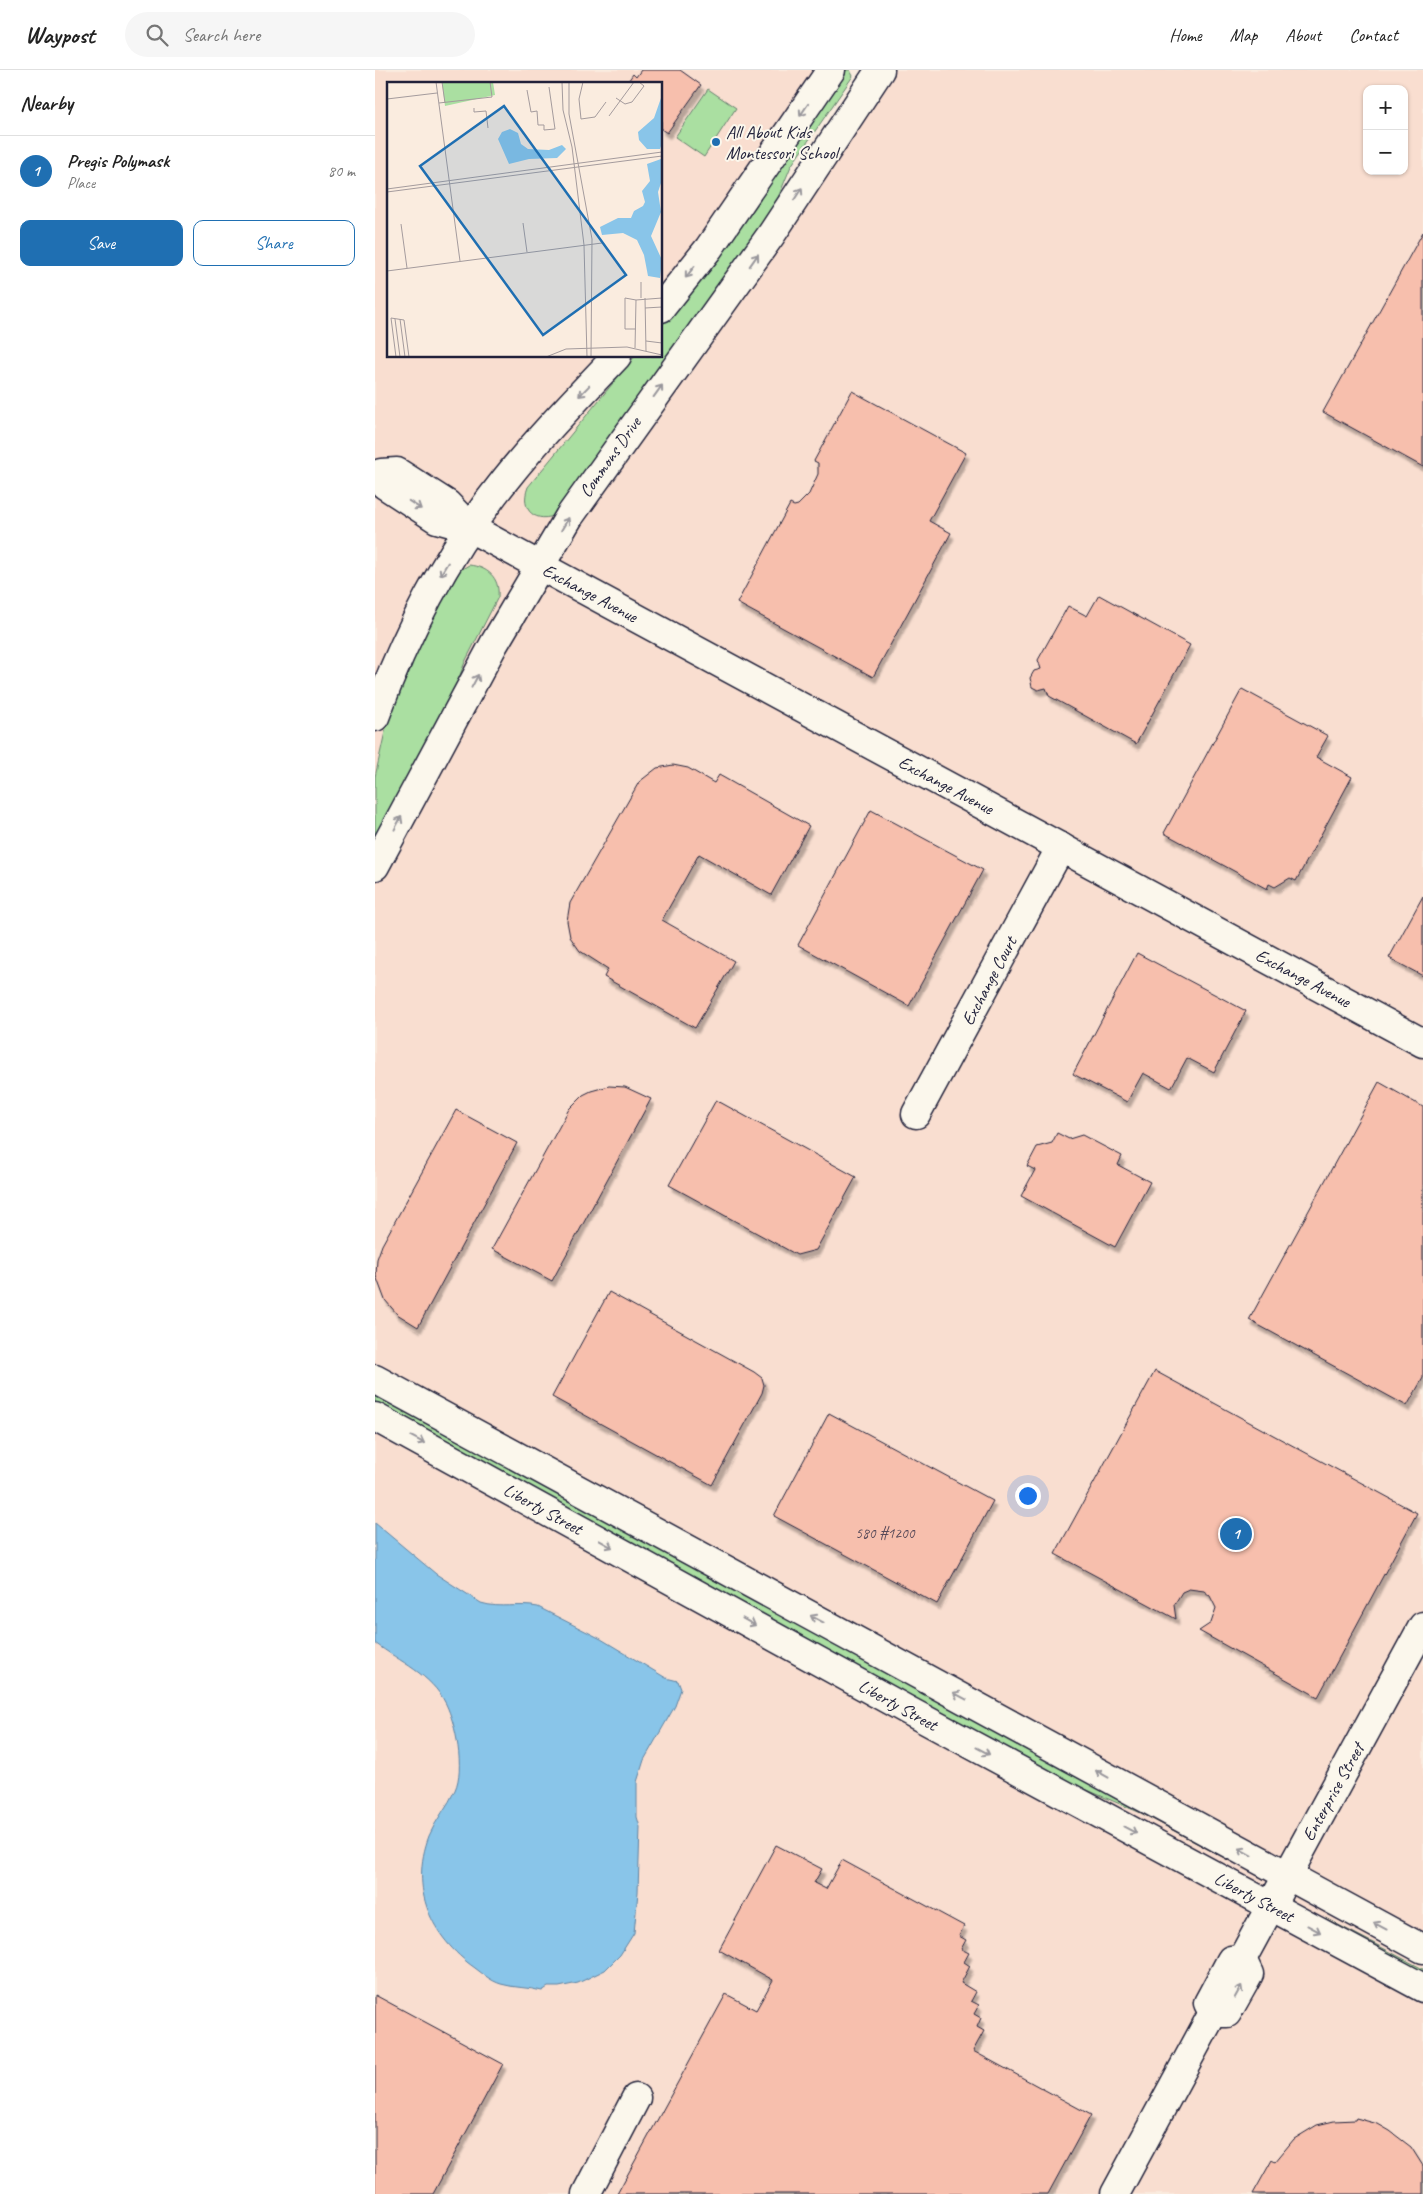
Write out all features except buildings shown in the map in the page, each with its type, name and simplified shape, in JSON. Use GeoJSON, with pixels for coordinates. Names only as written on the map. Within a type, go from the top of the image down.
{"type":"FeatureCollection","features":[{"type":"Feature","properties":{"kind":"street"},"geometry":{"type":"LineString","coordinates":[[663,306],[709,248],[831,70]]}},
{"type":"Feature","properties":{"kind":"street","name":"Commons Drive"},"geometry":{"type":"LineString","coordinates":[[375,866],[495,644],[569,517],[771,235],[880,70]]}},
{"type":"Feature","properties":{"kind":"street"},"geometry":{"type":"LineString","coordinates":[[375,716],[407,640],[427,599],[469,528],[504,480],[615,358]]}},
{"type":"Feature","properties":{"kind":"street","name":"Exchange Avenue"},"geometry":{"type":"LineString","coordinates":[[469,528],[1423,1043]]}},
{"type":"Feature","properties":{"kind":"street","name":"Exchange Court"},"geometry":{"type":"LineString","coordinates":[[916,1114],[1061,847]]}},
{"type":"Feature","properties":{"kind":"street","name":"Liberty Street"},"geometry":{"type":"LineString","coordinates":[[375,1379],[1287,1876],[1423,1948]]}},
{"type":"Feature","properties":{"kind":"street","name":"Liberty Street"},"geometry":{"type":"LineString","coordinates":[[375,1417],[909,1711],[1423,1988]]}},
{"type":"Feature","properties":{"kind":"street","name":"Enterprise Street"},"geometry":{"type":"LineString","coordinates":[[1115,2194],[1213,2013],[1208,2003],[1231,1960],[1242,1959],[1423,1626]]}},
{"type":"Feature","properties":{"kind":"street"},"geometry":{"type":"LineString","coordinates":[[586,2194],[636,2098]]}},
{"type":"Feature","properties":{"kind":"shaded area"},"geometry":{"type":"Polygon","coordinates":[[[375,70],[821,70],[707,232],[774,251],[894,70],[1423,70],[1423,2194],[375,2194],[375,70]]]}},
{"type":"Feature","properties":{"kind":"green space"},"geometry":{"type":"Polygon","coordinates":[[[845,70],[850,70],[853,76],[791,166],[771,215],[558,514],[543,518],[531,513],[526,502],[528,487],[633,358],[663,358],[663,324],[680,305],[845,70]]]}},
{"type":"Feature","properties":{"kind":"green space"},"geometry":{"type":"Polygon","coordinates":[[[708,89],[736,108],[704,157],[675,137],[708,89]]]}},
{"type":"Feature","properties":{"kind":"green space"},"geometry":{"type":"Polygon","coordinates":[[[469,565],[481,568],[491,574],[497,584],[498,597],[465,662],[442,722],[375,847],[375,777],[390,709],[403,676],[455,573],[469,565]]]}},
{"type":"Feature","properties":{"kind":"green space"},"geometry":{"type":"Polygon","coordinates":[[[375,1393],[1232,1856],[1228,1860],[1141,1813],[1043,1771],[375,1409],[375,1393]]]}},
{"type":"Feature","properties":{"kind":"green space"},"geometry":{"type":"Polygon","coordinates":[[[1325,1918],[1423,1969],[1423,1977],[1322,1922],[1325,1918]]]}},
{"type":"Feature","properties":{"kind":"water"},"geometry":{"type":"Polygon","coordinates":[[[375,1523],[436,1574],[481,1603],[495,1606],[538,1607],[601,1639],[666,1678],[678,1681],[681,1689],[675,1706],[644,1760],[637,1782],[637,1817],[640,1827],[638,1892],[634,1933],[620,1955],[605,1970],[578,1983],[548,1987],[542,1991],[501,1984],[494,1981],[460,1956],[446,1942],[428,1910],[423,1893],[423,1856],[429,1836],[449,1802],[458,1781],[458,1747],[450,1713],[440,1694],[432,1684],[414,1669],[375,1643],[375,1523]]]}},
{"type":"Feature","properties":{"kind":"place","name":"All About Kids Montessori School"},"geometry":{"type":"Point","coordinates":[716,142]}},
{"type":"Feature","properties":{"kind":"place","name":"Pregis Polymask"},"geometry":{"type":"Point","coordinates":[1236,1534]}}]}
